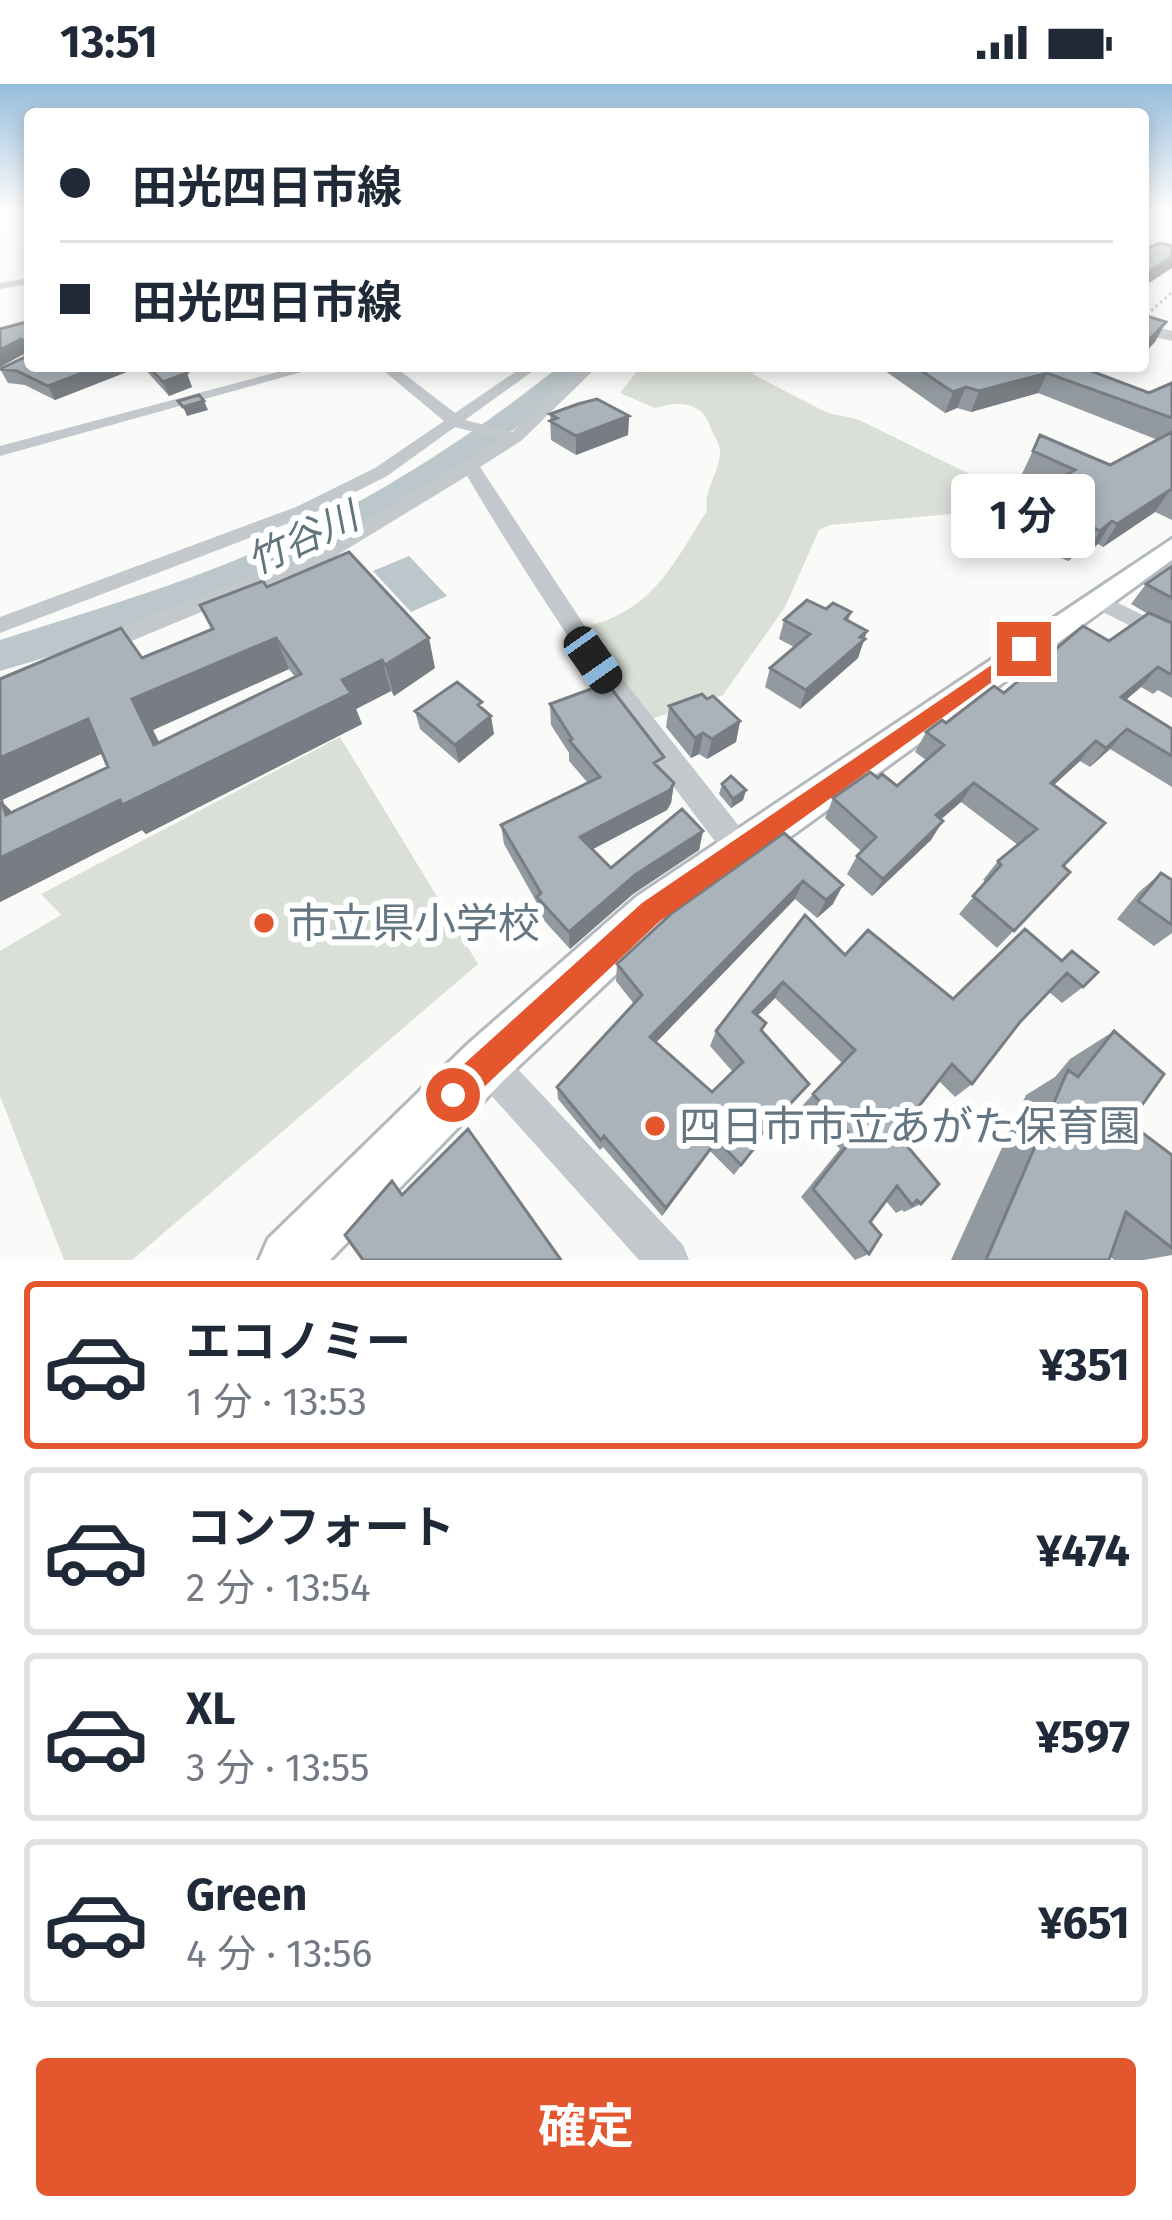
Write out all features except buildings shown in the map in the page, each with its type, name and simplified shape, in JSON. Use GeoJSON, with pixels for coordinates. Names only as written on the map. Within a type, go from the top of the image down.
{"type":"FeatureCollection","features":[{"type":"Feature","properties":{"kind":"main road"},"geometry":{"type":"LineString","coordinates":[[290,1260],[486,1062],[651,912],[1172,547]]}},
{"type":"Feature","properties":{"kind":"street"},"geometry":{"type":"LineString","coordinates":[[0,451],[294,372]]}},
{"type":"Feature","properties":{"kind":"street"},"geometry":{"type":"LineString","coordinates":[[393,372],[457,423],[511,436]]}},
{"type":"Feature","properties":{"kind":"street"},"geometry":{"type":"LineString","coordinates":[[0,625],[303,511],[381,472],[525,372]]}},
{"type":"Feature","properties":{"kind":"street"},"geometry":{"type":"LineString","coordinates":[[73,655],[327,553],[471,467],[584,372]]}},
{"type":"Feature","properties":{"kind":"street"},"geometry":{"type":"LineString","coordinates":[[471,467],[541,587],[618,697],[739,849]]}},
{"type":"Feature","properties":{"kind":"street"},"geometry":{"type":"LineString","coordinates":[[1095,599],[1172,639]]}},
{"type":"Feature","properties":{"kind":"street"},"geometry":{"type":"LineString","coordinates":[[486,1062],[668,1260]]}},
{"type":"Feature","properties":{"kind":"path"},"geometry":{"type":"LineString","coordinates":[[1149,313],[1172,289]]}},
{"type":"Feature","properties":{"kind":"path"},"geometry":{"type":"LineString","coordinates":[[1149,314],[1160,317]]}},
{"type":"Feature","properties":{"kind":"shaded area"},"geometry":{"type":"Polygon","coordinates":[[[636,372],[756,372],[752,374],[828,413],[857,419],[992,485],[976,506],[951,514],[830,525],[819,530],[785,607],[723,695],[642,722],[586,627],[629,609],[671,568],[707,511],[720,453],[706,418],[695,407],[655,408],[620,393],[636,372]]]}},
{"type":"Feature","properties":{"kind":"shaded area"},"geometry":{"type":"Polygon","coordinates":[[[409,556],[447,596],[411,612],[373,571],[409,556]]]}},
{"type":"Feature","properties":{"kind":"shaded area"},"geometry":{"type":"Polygon","coordinates":[[[340,737],[478,964],[132,1260],[64,1260],[0,1096],[0,951],[61,915],[41,894],[340,737]]]}},
{"type":"Feature","properties":{"kind":"waterway","name":"竹谷川"},"geometry":{"type":"LineString","coordinates":[[0,656],[195,590],[309,542],[448,462],[569,372]]}},
{"type":"Feature","properties":{"kind":"place","name":"市立県小学校"},"geometry":{"type":"Point","coordinates":[264,923]}},
{"type":"Feature","properties":{"kind":"place","name":"四日市市立あがた保育園"},"geometry":{"type":"Point","coordinates":[655,1126]}},
{"type":"Feature","properties":{"kind":"route"},"geometry":{"type":"LineString","coordinates":[[453,1095],[651,912],[1024,649]]}}]}
